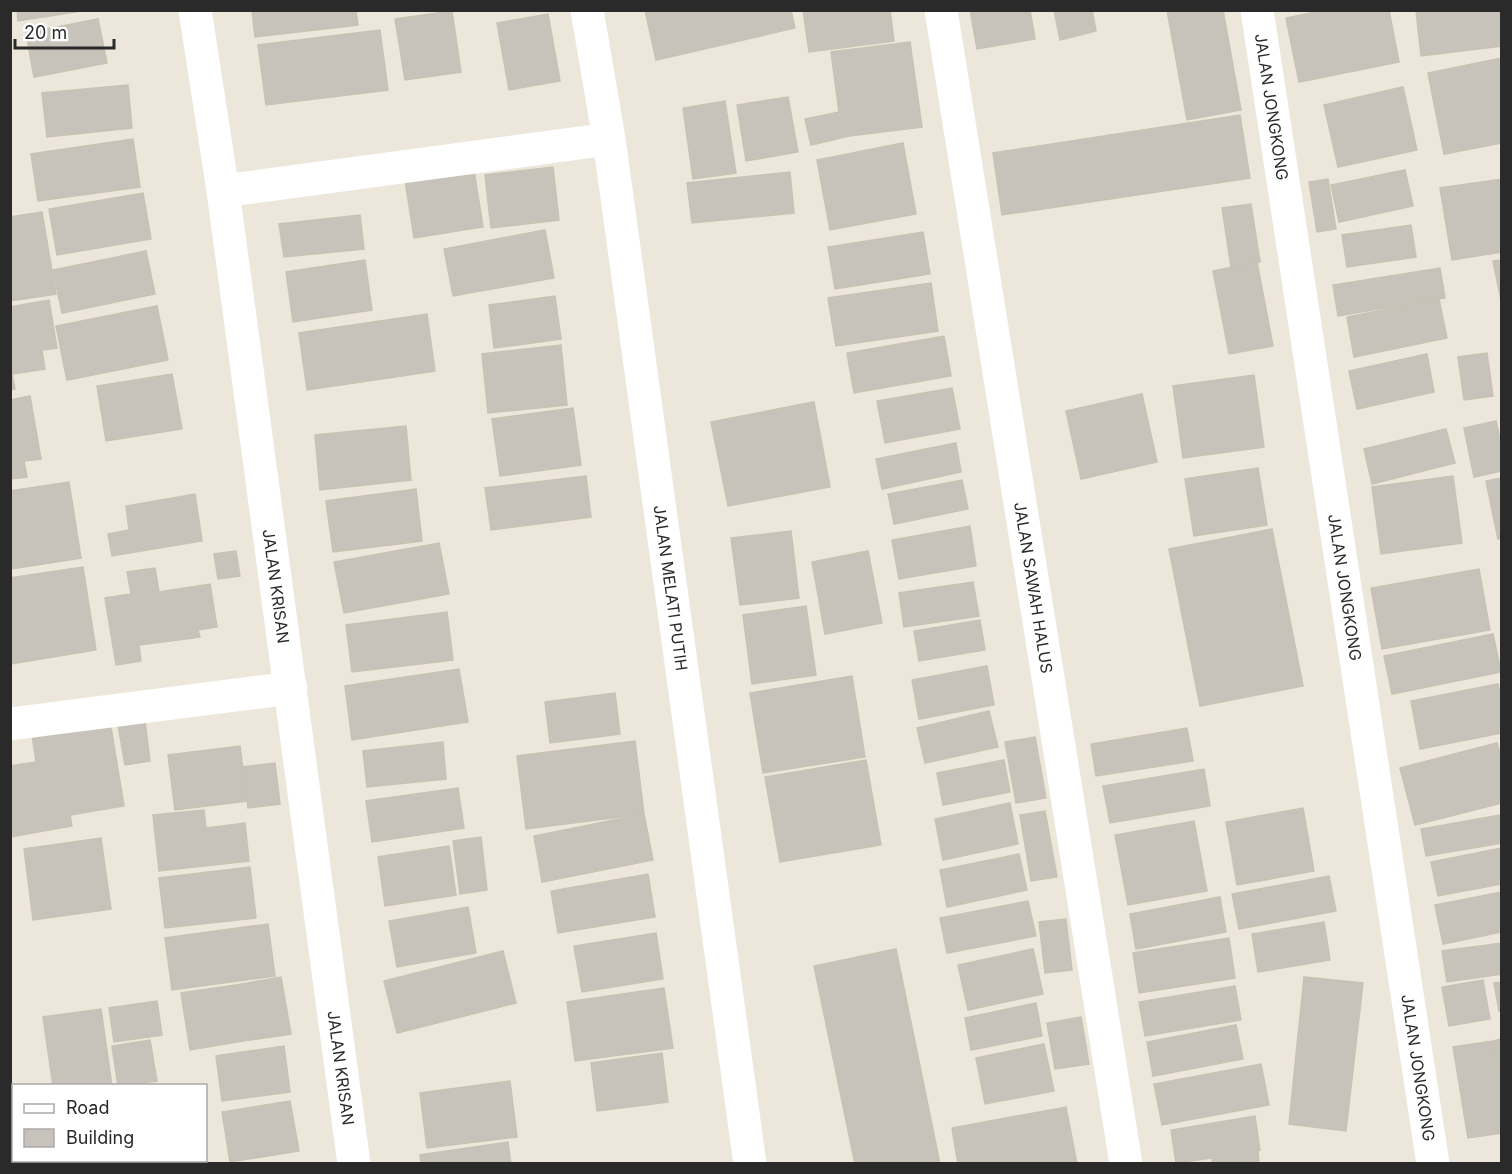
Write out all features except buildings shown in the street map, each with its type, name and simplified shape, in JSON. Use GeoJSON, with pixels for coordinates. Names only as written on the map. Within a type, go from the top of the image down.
{"type":"FeatureCollection","features":[{"type":"Feature","properties":{"kind":"street","name":"JALAN KRISAN"},"geometry":{"type":"LineString","coordinates":[[195,10],[223,191],[354,1164]]}},
{"type":"Feature","properties":{"kind":"street","name":"JALAN MELATI PUTIH"},"geometry":{"type":"LineString","coordinates":[[588,10],[609,139],[750,1164]]}},
{"type":"Feature","properties":{"kind":"street","name":"JALAN SAWAH HALUS"},"geometry":{"type":"LineString","coordinates":[[941,10],[1126,1164]]}},
{"type":"Feature","properties":{"kind":"street","name":"JALAN JONGKONG"},"geometry":{"type":"LineString","coordinates":[[1257,10],[1433,1164]]}},
{"type":"Feature","properties":{"kind":"street"},"geometry":{"type":"LineString","coordinates":[[223,191],[609,139]]}},
{"type":"Feature","properties":{"kind":"street"},"geometry":{"type":"LineString","coordinates":[[10,724],[291,688]]}}]}
